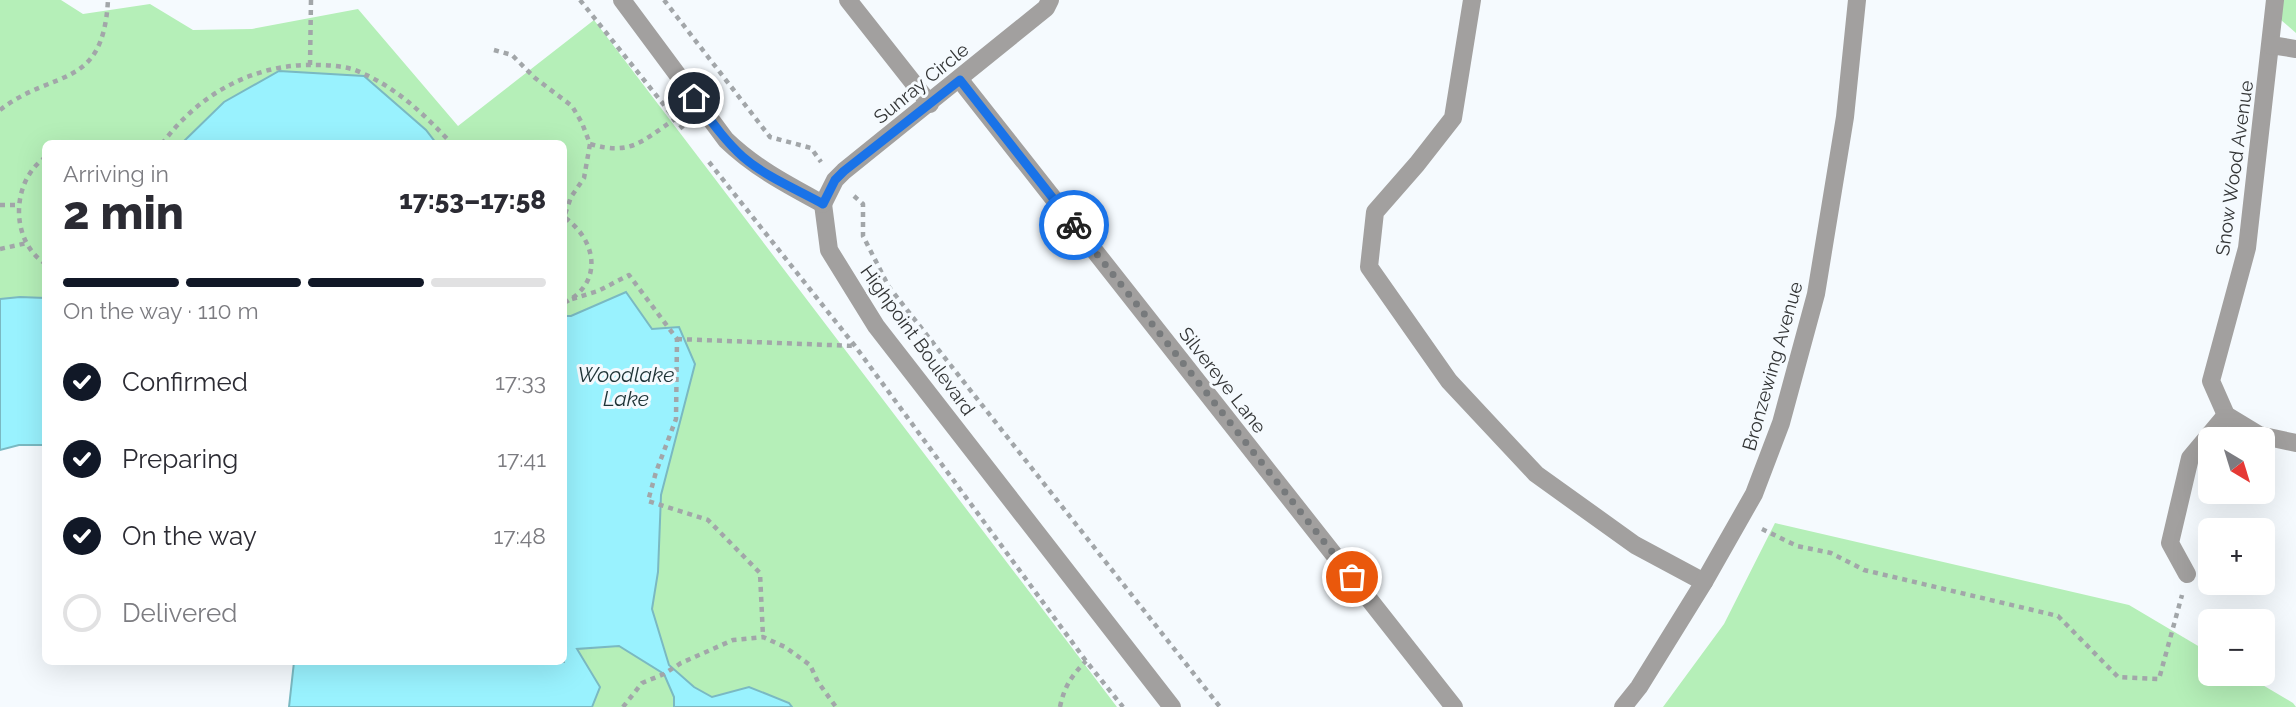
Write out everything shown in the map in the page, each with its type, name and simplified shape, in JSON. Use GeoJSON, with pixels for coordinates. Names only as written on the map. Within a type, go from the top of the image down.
{"type":"FeatureCollection","features":[{"type":"Feature","properties":{"kind":"street"},"geometry":{"type":"LineString","coordinates":[[848,0],[930,104]]}},
{"type":"Feature","properties":{"kind":"street","name":"Sunray Circle"},"geometry":{"type":"LineString","coordinates":[[823,204],[835,180],[960,80],[1046,8],[1050,0]]}},
{"type":"Feature","properties":{"kind":"street"},"geometry":{"type":"LineString","coordinates":[[1472,0],[1452,118],[1375,212],[1369,267],[1449,381],[1536,474],[1635,545],[1704,582]]}},
{"type":"Feature","properties":{"kind":"street","name":"Bronzewing Avenue"},"geometry":{"type":"LineString","coordinates":[[1623,707],[1639,687],[1704,582],[1754,494],[1782,423],[1816,294],[1845,117],[1857,0]]}},
{"type":"Feature","properties":{"kind":"street","name":"Snow Wood Avenue"},"geometry":{"type":"LineString","coordinates":[[2227,415],[2211,381],[2247,248],[2275,0]]}},
{"type":"Feature","properties":{"kind":"street"},"geometry":{"type":"LineString","coordinates":[[623,5],[726,140],[764,172],[823,204]]}},
{"type":"Feature","properties":{"kind":"street"},"geometry":{"type":"LineString","coordinates":[[2271,45],[2296,49]]}},
{"type":"Feature","properties":{"kind":"street","name":"Silvereye Lane"},"geometry":{"type":"LineString","coordinates":[[960,80],[1454,707]]}},
{"type":"Feature","properties":{"kind":"street","name":"Highpoint Boulevard"},"geometry":{"type":"LineString","coordinates":[[823,204],[829,250],[877,326],[1172,707]]}},
{"type":"Feature","properties":{"kind":"street"},"geometry":{"type":"LineString","coordinates":[[2187,574],[2170,543],[2190,458],[2227,415],[2259,435],[2296,443]]}},
{"type":"Feature","properties":{"kind":"path"},"geometry":{"type":"LineString","coordinates":[[0,110],[17,97],[71,76],[92,58],[107,22],[108,0]]}},
{"type":"Feature","properties":{"kind":"path"},"geometry":{"type":"LineString","coordinates":[[310,65],[312,0]]}},
{"type":"Feature","properties":{"kind":"path"},"geometry":{"type":"LineString","coordinates":[[580,0],[692,141]]}},
{"type":"Feature","properties":{"kind":"path"},"geometry":{"type":"LineString","coordinates":[[664,0],[770,137],[811,148],[835,180],[863,204],[863,236],[889,287],[1220,707]]}},
{"type":"Feature","properties":{"kind":"path"},"geometry":{"type":"LineString","coordinates":[[494,50],[512,55],[534,78],[572,106],[590,144],[583,178],[567,208]]}},
{"type":"Feature","properties":{"kind":"path"},"geometry":{"type":"LineString","coordinates":[[165,140],[177,123],[204,100],[227,86],[254,74],[290,65],[325,65],[352,69],[382,83],[421,110],[448,140]]}},
{"type":"Feature","properties":{"kind":"path"},"geometry":{"type":"LineString","coordinates":[[590,144],[608,149],[629,148],[675,119]]}},
{"type":"Feature","properties":{"kind":"path"},"geometry":{"type":"LineString","coordinates":[[701,152],[855,346],[1123,707]]}},
{"type":"Feature","properties":{"kind":"path"},"geometry":{"type":"LineString","coordinates":[[42,161],[26,178],[19,205],[19,222],[27,243],[42,261]]}},
{"type":"Feature","properties":{"kind":"path"},"geometry":{"type":"LineString","coordinates":[[0,205],[19,205]]}},
{"type":"Feature","properties":{"kind":"path"},"geometry":{"type":"LineString","coordinates":[[567,218],[577,226],[587,240],[591,256],[587,280],[572,299]]}},
{"type":"Feature","properties":{"kind":"path"},"geometry":{"type":"LineString","coordinates":[[0,248],[27,243]]}},
{"type":"Feature","properties":{"kind":"path"},"geometry":{"type":"LineString","coordinates":[[567,302],[598,291],[629,275],[677,339],[676,419],[648,501],[708,520],[760,573],[763,637]]}},
{"type":"Feature","properties":{"kind":"path"},"geometry":{"type":"LineString","coordinates":[[677,339],[855,346]]}},
{"type":"Feature","properties":{"kind":"path"},"geometry":{"type":"LineString","coordinates":[[1740,519],[1797,546],[1830,553],[1864,570],[2058,616],[2118,677],[2159,679],[2187,574]]}},
{"type":"Feature","properties":{"kind":"path"},"geometry":{"type":"LineString","coordinates":[[623,707],[642,683],[681,663],[733,640],[763,637],[785,647],[810,664],[818,682],[836,707]]}},
{"type":"Feature","properties":{"kind":"path"},"geometry":{"type":"LineString","coordinates":[[1060,707],[1063,691],[1086,660]]}},
{"type":"Feature","properties":{"kind":"green space"},"geometry":{"type":"Polygon","coordinates":[[[0,0],[61,0],[83,14],[150,4],[193,30],[252,29],[358,9],[458,126],[594,20],[1117,707],[289,707],[294,665],[567,665],[567,140],[42,140],[42,445],[19,445],[0,450],[0,0]]]}},
{"type":"Feature","properties":{"kind":"green space"},"geometry":{"type":"Polygon","coordinates":[[[2283,0],[2296,0],[2296,33],[2281,20],[2283,0]]]}},
{"type":"Feature","properties":{"kind":"green space"},"geometry":{"type":"Polygon","coordinates":[[[1775,523],[2129,605],[2198,646],[2198,686],[2264,686],[2296,707],[1663,707],[1724,624],[1775,523]]]}},
{"type":"Feature","properties":{"kind":"water"},"geometry":{"type":"Polygon","coordinates":[[[279,71],[364,76],[426,130],[434,140],[185,140],[224,102],[279,71]]]}},
{"type":"Feature","properties":{"kind":"water","name":"Woodlake Lake"},"geometry":{"type":"Polygon","coordinates":[[[626,292],[652,329],[679,327],[695,364],[661,495],[658,572],[652,609],[669,665],[694,687],[712,697],[749,687],[789,703],[792,707],[674,707],[674,697],[664,674],[619,646],[577,649],[600,687],[592,707],[289,707],[294,665],[567,665],[567,316],[626,292]]]}},
{"type":"Feature","properties":{"kind":"water"},"geometry":{"type":"Polygon","coordinates":[[[42,298],[42,445],[19,445],[0,450],[0,299],[42,298]]]}},
{"type":"Feature","properties":{"kind":"way so far"},"geometry":{"type":"LineString","coordinates":[[1074,225],[1352,577]]}},
{"type":"Feature","properties":{"kind":"route"},"geometry":{"type":"LineString","coordinates":[[694,98],[726,140],[743,157],[764,172],[823,204],[835,180],[844,171],[960,80],[1074,225]]}}]}
